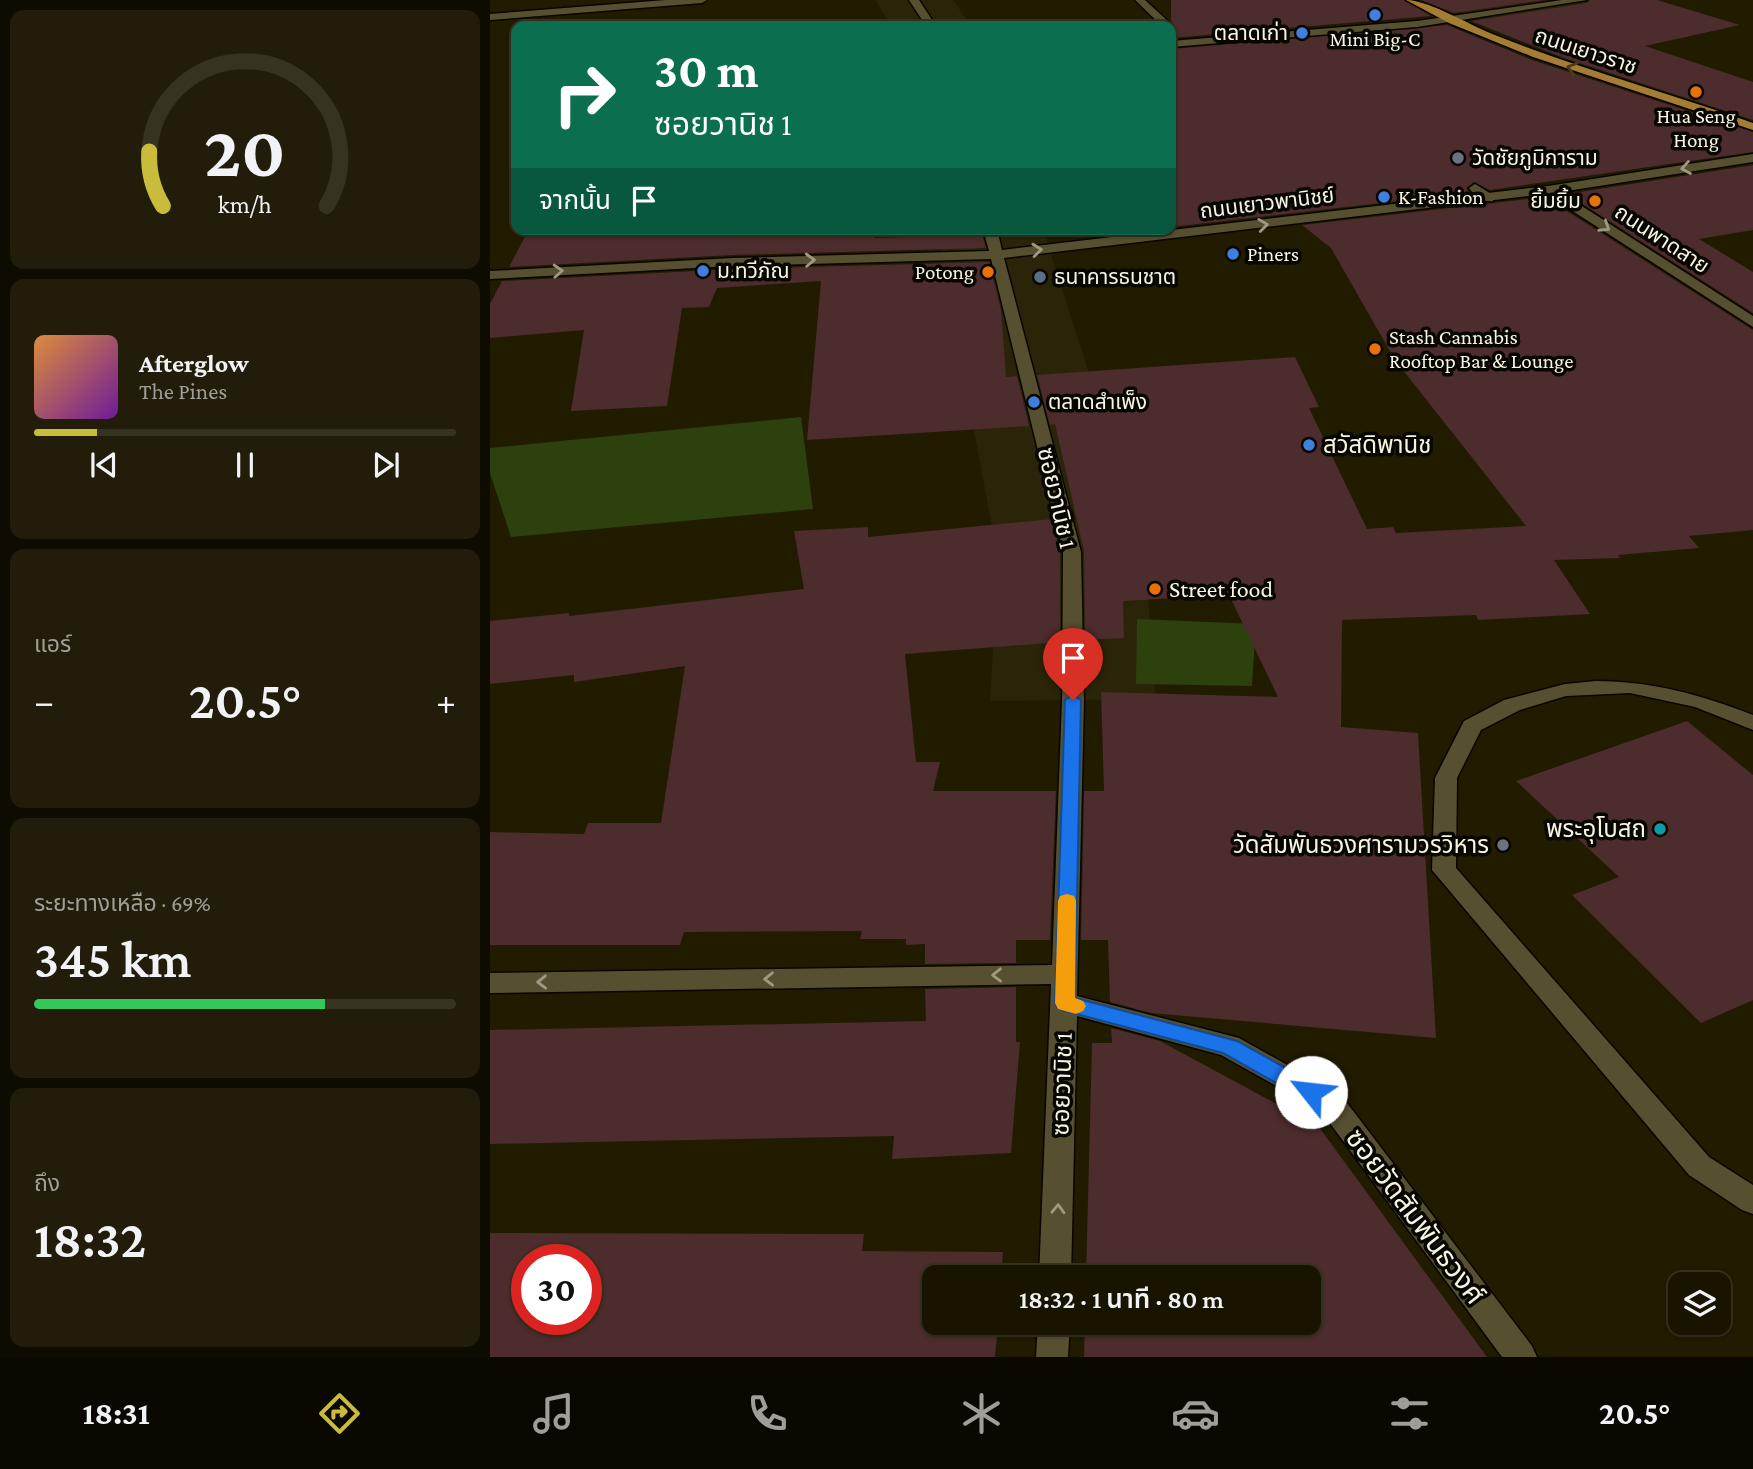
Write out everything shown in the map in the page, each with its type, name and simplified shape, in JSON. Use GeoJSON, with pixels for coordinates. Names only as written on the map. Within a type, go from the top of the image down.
{"type":"FeatureCollection","features":[{"type":"Feature","properties":{"kind":"main road","name":"ถนนเยาวราช"},"geometry":{"type":"LineString","coordinates":[[1411,0],[1447,20],[1550,62],[1706,109],[1753,127]]}},
{"type":"Feature","properties":{"kind":"street"},"geometry":{"type":"LineString","coordinates":[[490,18],[702,0]]}},
{"type":"Feature","properties":{"kind":"street"},"geometry":{"type":"LineString","coordinates":[[914,0],[928,21]]}},
{"type":"Feature","properties":{"kind":"street"},"geometry":{"type":"LineString","coordinates":[[1140,0],[1162,21]]}},
{"type":"Feature","properties":{"kind":"street"},"geometry":{"type":"LineString","coordinates":[[1176,44],[1447,20],[1582,0]]}},
{"type":"Feature","properties":{"kind":"street"},"geometry":{"type":"LineString","coordinates":[[1176,35],[1184,43]]}},
{"type":"Feature","properties":{"kind":"street","name":"ถนนเยาวพานิชย์"},"geometry":{"type":"LineString","coordinates":[[1176,234],[1488,198],[1753,158]]}},
{"type":"Feature","properties":{"kind":"street"},"geometry":{"type":"LineString","coordinates":[[1475,188],[1488,198]]}},
{"type":"Feature","properties":{"kind":"street","name":"ถนนพาดสาย"},"geometry":{"type":"LineString","coordinates":[[1548,190],[1753,323]]}},
{"type":"Feature","properties":{"kind":"street","name":"ซอยวานิช 1"},"geometry":{"type":"LineString","coordinates":[[992,235],[1072,552],[1073,700],[1055,1265]]}},
{"type":"Feature","properties":{"kind":"street","name":"ถนนเยาวพานิชย์"},"geometry":{"type":"LineString","coordinates":[[490,275],[733,262],[997,255],[1169,235]]}},
{"type":"Feature","properties":{"kind":"street"},"geometry":{"type":"LineString","coordinates":[[1753,723],[1701,702],[1630,687],[1565,690],[1512,705],[1472,726],[1446,778],[1444,870],[1699,1166],[1753,1201]]}},
{"type":"Feature","properties":{"kind":"street"},"geometry":{"type":"LineString","coordinates":[[490,983],[1065,974]]}},
{"type":"Feature","properties":{"kind":"street","name":"ซอยวัดสัมพันธวงศ์"},"geometry":{"type":"LineString","coordinates":[[1065,1003],[1229,1046],[1331,1103],[1521,1357]]}},
{"type":"Feature","properties":{"kind":"street"},"geometry":{"type":"LineString","coordinates":[[1052,1357],[1053,1335]]}},
{"type":"Feature","properties":{"kind":"shaded area"},"geometry":{"type":"Polygon","coordinates":[[[876,0],[953,0],[968,21],[888,21],[876,0]]]}},
{"type":"Feature","properties":{"kind":"shaded area"},"geometry":{"type":"Polygon","coordinates":[[[1539,0],[1624,0],[1483,21],[1461,12],[1539,0]]]}},
{"type":"Feature","properties":{"kind":"shaded area","name":"ตลาดสำเพ็ง"},"geometry":{"type":"Polygon","coordinates":[[[938,235],[1045,235],[1144,546],[1156,699],[990,701],[998,560],[938,235]]]}},
{"type":"Feature","properties":{"kind":"green space"},"geometry":{"type":"Polygon","coordinates":[[[801,417],[813,509],[511,537],[490,473],[490,448],[801,417]]]}},
{"type":"Feature","properties":{"kind":"green space"},"geometry":{"type":"Polygon","coordinates":[[[1137,619],[1256,624],[1252,686],[1136,684],[1137,619]]]}},
{"type":"Feature","properties":{"kind":"building"},"geometry":{"type":"Polygon","coordinates":[[[1171,0],[1404,0],[1431,16],[1176,38],[1176,21],[1171,20],[1171,0]]]}},
{"type":"Feature","properties":{"kind":"building"},"geometry":{"type":"Polygon","coordinates":[[[1421,0],[1544,0],[1454,13],[1421,0]]]}},
{"type":"Feature","properties":{"kind":"building"},"geometry":{"type":"Polygon","coordinates":[[[1590,0],[1657,0],[1740,25],[1645,46],[1753,82],[1753,120],[1564,58],[1471,21],[1587,3],[1590,0]]]}},
{"type":"Feature","properties":{"kind":"building"},"geometry":{"type":"Polygon","coordinates":[[[1447,25],[1532,60],[1753,132],[1753,152],[1490,190],[1474,182],[1466,188],[1469,193],[1176,226],[1176,49],[1447,25]]]}},
{"type":"Feature","properties":{"kind":"building"},"geometry":{"type":"Polygon","coordinates":[[[1753,165],[1753,230],[1699,239],[1753,272],[1753,313],[1567,194],[1753,165]]]}},
{"type":"Feature","properties":{"kind":"building"},"geometry":{"type":"Polygon","coordinates":[[[1545,197],[1753,330],[1753,530],[1689,536],[1699,548],[1618,555],[1620,558],[1554,560],[1590,614],[1478,620],[1476,615],[1342,620],[1341,727],[1418,733],[1436,1038],[1151,1013],[1110,1002],[1108,940],[1081,940],[1084,791],[1104,791],[1101,692],[1278,697],[1229,595],[1123,601],[1124,638],[1085,640],[1084,551],[1055,424],[1050,425],[1037,375],[1295,357],[1319,407],[1309,408],[1367,529],[1393,527],[1396,533],[1526,526],[1395,360],[1331,248],[1302,225],[1545,197]]]}},
{"type":"Feature","properties":{"kind":"building"},"geometry":{"type":"Polygon","coordinates":[[[526,235],[875,235],[874,238],[982,235],[986,248],[733,255],[509,267],[526,235]]]}},
{"type":"Feature","properties":{"kind":"building"},"geometry":{"type":"Polygon","coordinates":[[[989,262],[1001,310],[1006,377],[1017,376],[1029,426],[807,440],[821,281],[717,288],[709,307],[682,308],[667,406],[571,411],[584,330],[490,338],[490,304],[502,281],[733,269],[989,262]]]}},
{"type":"Feature","properties":{"kind":"building"},"geometry":{"type":"Polygon","coordinates":[[[1052,519],[1060,552],[1060,642],[905,654],[916,762],[940,762],[933,791],[1056,791],[1050,940],[1016,940],[1016,963],[925,964],[925,944],[906,945],[906,939],[860,939],[862,931],[684,932],[680,945],[490,945],[490,832],[584,834],[588,823],[661,823],[685,666],[574,682],[574,675],[490,684],[490,621],[569,613],[569,616],[804,589],[794,531],[868,527],[868,537],[1052,519]]]}},
{"type":"Feature","properties":{"kind":"building","name":"พระอุโบสถ"},"geometry":{"type":"Polygon","coordinates":[[[1687,721],[1753,775],[1753,1000],[1701,1023],[1572,895],[1619,877],[1516,781],[1687,721]]]}},
{"type":"Feature","properties":{"kind":"building"},"geometry":{"type":"Polygon","coordinates":[[[1016,987],[1016,1042],[1020,1042],[1011,1153],[892,1159],[894,1136],[490,1144],[490,1030],[926,1021],[925,989],[1016,987]]]}},
{"type":"Feature","properties":{"kind":"building"},"geometry":{"type":"Polygon","coordinates":[[[1111,1028],[1160,1041],[1319,1127],[1487,1357],[1084,1357],[1085,1335],[1321,1335],[1321,1265],[1086,1265],[1092,1043],[1112,1043],[1111,1028]]]}},
{"type":"Feature","properties":{"kind":"building"},"geometry":{"type":"Polygon","coordinates":[[[490,1233],[864,1234],[862,1251],[1003,1252],[1002,1265],[922,1265],[922,1335],[997,1335],[995,1357],[490,1357],[490,1233]]]}},
{"type":"Feature","properties":{"kind":"slow traffic"},"geometry":{"type":"LineString","coordinates":[[1067,901],[1065,1003],[1076,1006]]}},
{"type":"Feature","properties":{"kind":"place","name":"Mini Big-C"},"geometry":{"type":"Point","coordinates":[1375,15]}},
{"type":"Feature","properties":{"kind":"place","name":"ตลาดเก่า"},"geometry":{"type":"Point","coordinates":[1302,33]}},
{"type":"Feature","properties":{"kind":"place","name":"Hua Seng Hong"},"geometry":{"type":"Point","coordinates":[1696,92]}},
{"type":"Feature","properties":{"kind":"place","name":"วัดชัยภูมิการาม"},"geometry":{"type":"Point","coordinates":[1458,158]}},
{"type":"Feature","properties":{"kind":"place","name":"K-Fashion"},"geometry":{"type":"Point","coordinates":[1384,197]}},
{"type":"Feature","properties":{"kind":"place","name":"ยิ้มยิ้ม"},"geometry":{"type":"Point","coordinates":[1595,201]}},
{"type":"Feature","properties":{"kind":"place","name":"Piners"},"geometry":{"type":"Point","coordinates":[1233,254]}},
{"type":"Feature","properties":{"kind":"place","name":"ม.ทวีภัณ"},"geometry":{"type":"Point","coordinates":[703,271]}},
{"type":"Feature","properties":{"kind":"place","name":"Potong"},"geometry":{"type":"Point","coordinates":[988,272]}},
{"type":"Feature","properties":{"kind":"place","name":"ธนาคารธนชาต"},"geometry":{"type":"Point","coordinates":[1040,277]}},
{"type":"Feature","properties":{"kind":"place","name":"Stash Cannabis Rooftop Bar & Lounge"},"geometry":{"type":"Point","coordinates":[1375,349]}},
{"type":"Feature","properties":{"kind":"place","name":"ตลาดสำเพ็ง"},"geometry":{"type":"Point","coordinates":[1034,402]}},
{"type":"Feature","properties":{"kind":"place","name":"สวัสดิพานิช"},"geometry":{"type":"Point","coordinates":[1309,445]}},
{"type":"Feature","properties":{"kind":"place","name":"Street food"},"geometry":{"type":"Point","coordinates":[1155,589]}},
{"type":"Feature","properties":{"kind":"place","name":"พระอุโบสถ"},"geometry":{"type":"Point","coordinates":[1660,829]}},
{"type":"Feature","properties":{"kind":"place","name":"วัดสัมพันธวงศารามวรวิหาร"},"geometry":{"type":"Point","coordinates":[1503,845]}},
{"type":"Feature","properties":{"kind":"route"},"geometry":{"type":"LineString","coordinates":[[1073,700],[1065,1003],[1229,1046],[1311,1092]]}}]}
